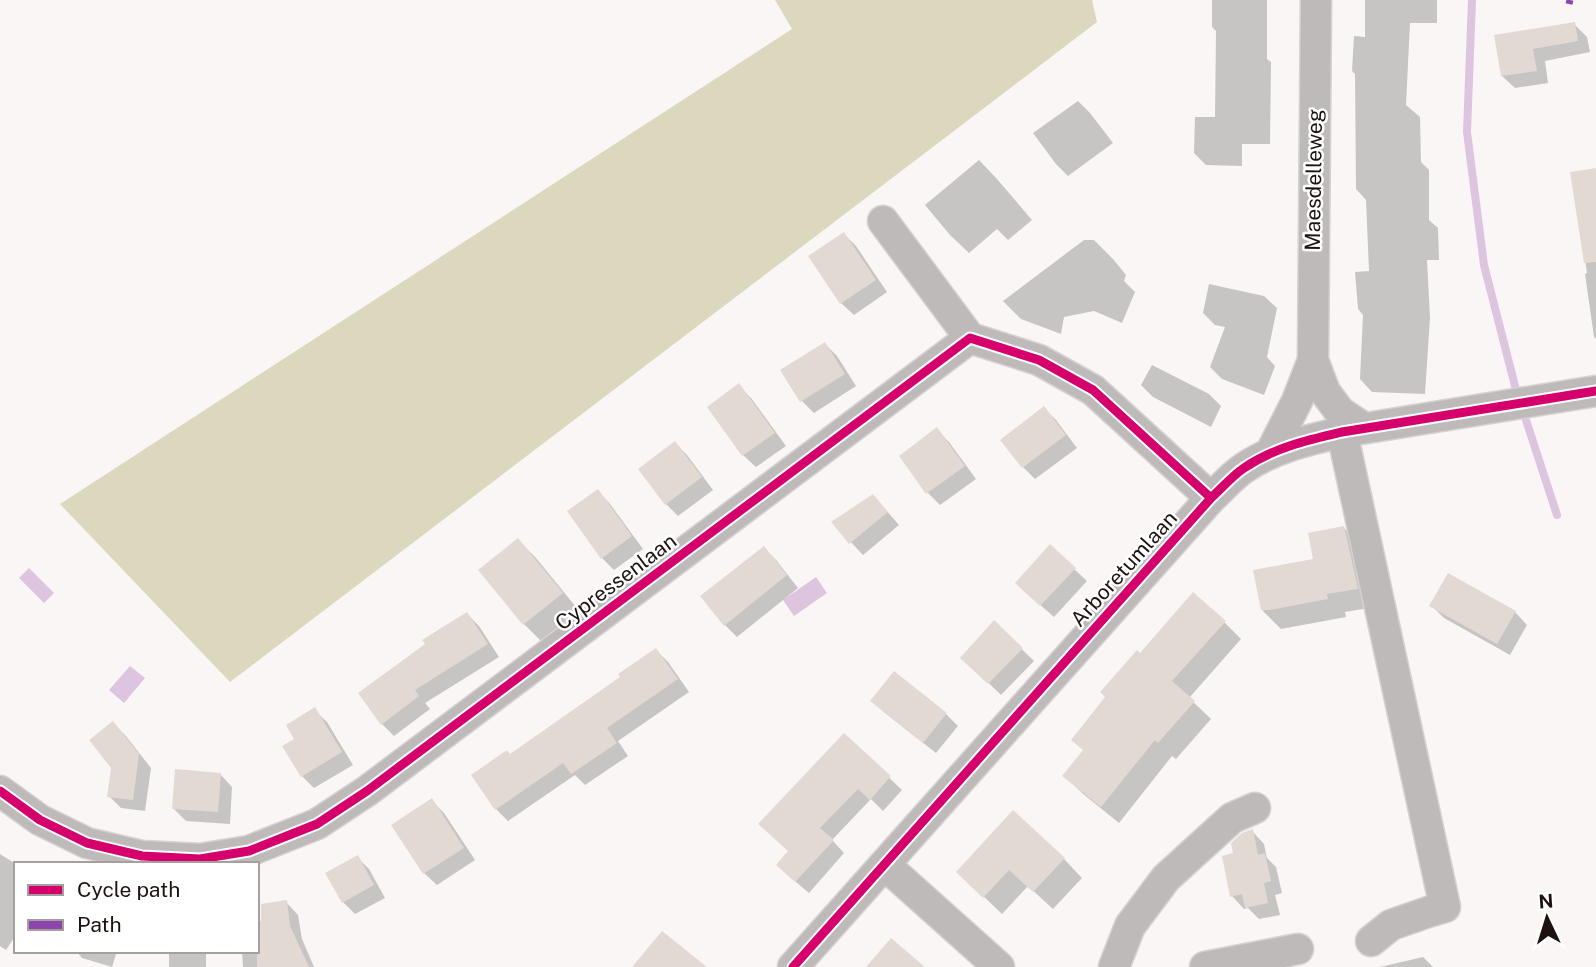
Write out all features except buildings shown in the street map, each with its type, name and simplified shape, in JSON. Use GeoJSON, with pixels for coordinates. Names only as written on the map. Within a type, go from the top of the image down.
{"type":"FeatureCollection","features":[{"type":"Feature","properties":{"kind":"street","name":"Maesdelleweg"},"geometry":{"type":"LineString","coordinates":[[1271,452],[1297,401],[1313,360],[1316,0]]}},
{"type":"Feature","properties":{"kind":"street"},"geometry":{"type":"LineString","coordinates":[[883,221],[970,338],[1039,360],[1093,390],[1211,498]]}},
{"type":"Feature","properties":{"kind":"street","name":"Cypressenlaan"},"geometry":{"type":"LineString","coordinates":[[0,791],[40,820],[87,843],[142,856],[200,859],[249,851],[317,824],[367,791],[970,338]]}},
{"type":"Feature","properties":{"kind":"street","name":"Maesdelleweg"},"geometry":{"type":"LineString","coordinates":[[1313,360],[1325,392],[1353,430]]}},
{"type":"Feature","properties":{"kind":"street","name":"Arboretumlaan"},"geometry":{"type":"LineString","coordinates":[[793,967],[1211,498],[1243,468],[1271,452],[1353,430],[1596,391]]}},
{"type":"Feature","properties":{"kind":"street"},"geometry":{"type":"LineString","coordinates":[[1353,430],[1446,907],[1391,925],[1371,941]]}},
{"type":"Feature","properties":{"kind":"street"},"geometry":{"type":"LineString","coordinates":[[1114,967],[1129,926],[1166,878],[1232,817],[1255,808]]}},
{"type":"Feature","properties":{"kind":"street"},"geometry":{"type":"LineString","coordinates":[[885,865],[999,967]]}},
{"type":"Feature","properties":{"kind":"street"},"geometry":{"type":"LineString","coordinates":[[1205,967],[1298,949]]}},
{"type":"Feature","properties":{"kind":"shaded area"},"geometry":{"type":"Polygon","coordinates":[[[775,0],[1092,0],[1097,22],[230,682],[60,504],[792,29],[775,0]]]}},
{"type":"Feature","properties":{"kind":"shaded area"},"geometry":{"type":"Polygon","coordinates":[[[29,568],[54,593],[44,603],[19,578],[29,568]]]}},
{"type":"Feature","properties":{"kind":"shaded area"},"geometry":{"type":"Polygon","coordinates":[[[816,577],[827,593],[794,616],[783,600],[816,577]]]}},
{"type":"Feature","properties":{"kind":"shaded area"},"geometry":{"type":"Polygon","coordinates":[[[130,666],[145,678],[124,703],[109,690],[130,666]]]}},
{"type":"Feature","properties":{"kind":"waterway"},"geometry":{"type":"LineString","coordinates":[[1472,0],[1467,132],[1484,265],[1515,386]]}},
{"type":"Feature","properties":{"kind":"waterway"},"geometry":{"type":"LineString","coordinates":[[1526,420],[1557,515]]}},
{"type":"Feature","properties":{"kind":"marked path"},"geometry":{"type":"LineString","coordinates":[[1569,4],[1570,0]]}},
{"type":"Feature","properties":{"kind":"cycle path"},"geometry":{"type":"LineString","coordinates":[[0,791],[40,820],[87,843],[142,856],[200,859],[249,851],[317,824],[367,791],[970,338],[1039,360],[1093,390],[1211,498]]}},
{"type":"Feature","properties":{"kind":"cycle path"},"geometry":{"type":"LineString","coordinates":[[793,967],[1211,498],[1244,468],[1279,450],[1342,432],[1596,391]]}}]}
